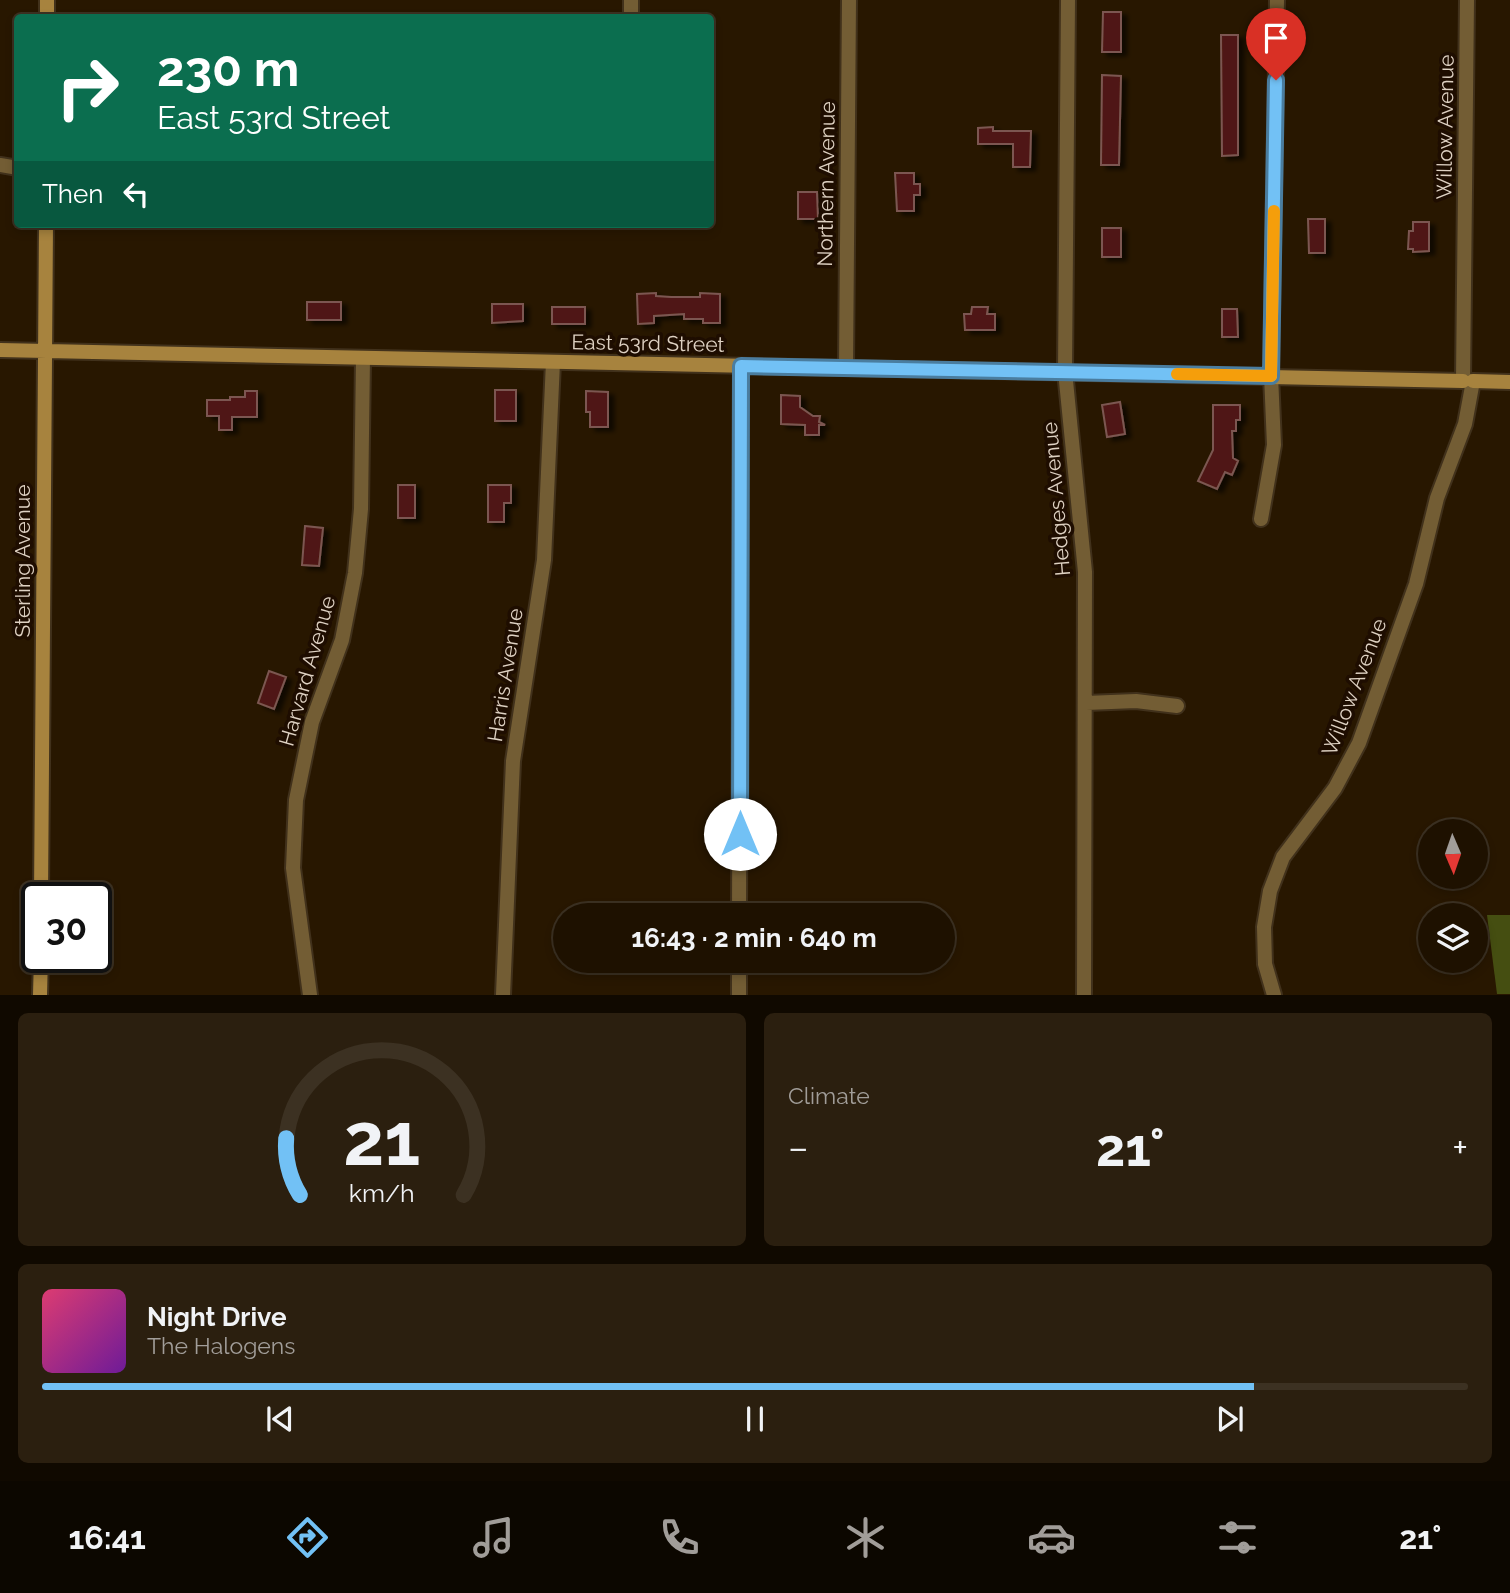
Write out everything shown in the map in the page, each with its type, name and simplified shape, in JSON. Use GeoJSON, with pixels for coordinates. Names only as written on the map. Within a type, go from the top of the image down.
{"type":"FeatureCollection","features":[{"type":"Feature","properties":{"kind":"street","name":"Northern Avenue"},"geometry":{"type":"LineString","coordinates":[[846,368],[849,0]]}},
{"type":"Feature","properties":{"kind":"street","name":"Hedges Avenue"},"geometry":{"type":"LineString","coordinates":[[1068,0],[1065,371],[1085,572],[1084,995]]}},
{"type":"Feature","properties":{"kind":"street"},"geometry":{"type":"LineString","coordinates":[[1261,519],[1274,445],[1271,376],[1277,0]]}},
{"type":"Feature","properties":{"kind":"street","name":"Willow Avenue"},"geometry":{"type":"LineString","coordinates":[[1274,995],[1265,964],[1264,927],[1270,891],[1283,856],[1335,788],[1359,743],[1416,584],[1437,498],[1465,424],[1468,381],[1467,0]]}},
{"type":"Feature","properties":{"kind":"street","name":"Sterling Avenue"},"geometry":{"type":"LineString","coordinates":[[41,882],[46,228]]}},
{"type":"Feature","properties":{"kind":"street","name":"East 53rd Street"},"geometry":{"type":"LineString","coordinates":[[0,350],[1510,382]]}},
{"type":"Feature","properties":{"kind":"street","name":"Harvard Avenue"},"geometry":{"type":"LineString","coordinates":[[310,995],[293,868],[296,800],[312,722],[342,640],[355,573],[361,509],[363,358]]}},
{"type":"Feature","properties":{"kind":"street","name":"Harris Avenue"},"geometry":{"type":"LineString","coordinates":[[503,995],[513,761],[544,560],[553,362]]}},
{"type":"Feature","properties":{"kind":"street"},"geometry":{"type":"LineString","coordinates":[[739,903],[741,366]]}},
{"type":"Feature","properties":{"kind":"street"},"geometry":{"type":"LineString","coordinates":[[1086,703],[1136,701],[1177,706]]}},
{"type":"Feature","properties":{"kind":"street"},"geometry":{"type":"LineString","coordinates":[[40,995],[41,973]]}},
{"type":"Feature","properties":{"kind":"street"},"geometry":{"type":"LineString","coordinates":[[739,973],[739,995]]}},
{"type":"Feature","properties":{"kind":"green space"},"geometry":{"type":"Polygon","coordinates":[[[1488,915],[1510,915],[1510,994],[1497,994],[1488,915]]]}},
{"type":"Feature","properties":{"kind":"building"},"geometry":{"type":"Polygon","coordinates":[[[1103,12],[1121,12],[1121,52],[1102,52],[1103,12]]]}},
{"type":"Feature","properties":{"kind":"building"},"geometry":{"type":"Polygon","coordinates":[[[1221,35],[1238,35],[1238,155],[1222,156],[1221,35]]]}},
{"type":"Feature","properties":{"kind":"building"},"geometry":{"type":"Polygon","coordinates":[[[1102,75],[1121,76],[1119,165],[1101,165],[1102,75]]]}},
{"type":"Feature","properties":{"kind":"building"},"geometry":{"type":"Polygon","coordinates":[[[993,127],[993,131],[1031,131],[1030,167],[1013,167],[1013,144],[978,144],[978,128],[993,127]]]}},
{"type":"Feature","properties":{"kind":"building"},"geometry":{"type":"Polygon","coordinates":[[[895,173],[914,173],[914,184],[920,184],[920,195],[914,195],[914,211],[897,211],[895,173]]]}},
{"type":"Feature","properties":{"kind":"building"},"geometry":{"type":"Polygon","coordinates":[[[798,192],[817,192],[818,219],[798,219],[798,192]]]}},
{"type":"Feature","properties":{"kind":"building"},"geometry":{"type":"Polygon","coordinates":[[[1308,219],[1325,219],[1325,253],[1309,253],[1308,219]]]}},
{"type":"Feature","properties":{"kind":"building"},"geometry":{"type":"Polygon","coordinates":[[[1413,222],[1429,222],[1429,251],[1413,252],[1413,249],[1408,249],[1409,231],[1413,231],[1413,222]]]}},
{"type":"Feature","properties":{"kind":"building"},"geometry":{"type":"Polygon","coordinates":[[[1102,228],[1121,228],[1121,257],[1102,257],[1102,228]]]}},
{"type":"Feature","properties":{"kind":"building"},"geometry":{"type":"Polygon","coordinates":[[[656,293],[656,296],[671,297],[700,297],[700,293],[720,294],[720,323],[684,319],[684,314],[654,316],[654,323],[638,324],[637,294],[656,293]]]}},
{"type":"Feature","properties":{"kind":"building"},"geometry":{"type":"Polygon","coordinates":[[[307,302],[341,302],[341,320],[307,320],[307,302]]]}},
{"type":"Feature","properties":{"kind":"building"},"geometry":{"type":"Polygon","coordinates":[[[492,304],[523,304],[523,321],[492,323],[492,304]]]}},
{"type":"Feature","properties":{"kind":"building"},"geometry":{"type":"Polygon","coordinates":[[[552,307],[585,307],[585,324],[552,324],[552,307]]]}},
{"type":"Feature","properties":{"kind":"building"},"geometry":{"type":"Polygon","coordinates":[[[972,307],[988,307],[987,314],[995,314],[995,330],[965,330],[964,314],[971,314],[972,307]]]}},
{"type":"Feature","properties":{"kind":"building"},"geometry":{"type":"Polygon","coordinates":[[[1222,309],[1237,309],[1238,337],[1222,337],[1222,309]]]}},
{"type":"Feature","properties":{"kind":"building"},"geometry":{"type":"Polygon","coordinates":[[[495,390],[516,390],[516,421],[495,421],[495,390]]]}},
{"type":"Feature","properties":{"kind":"building"},"geometry":{"type":"Polygon","coordinates":[[[245,391],[257,391],[257,417],[232,417],[232,430],[219,430],[219,416],[207,416],[207,400],[245,397],[245,391]]]}},
{"type":"Feature","properties":{"kind":"building"},"geometry":{"type":"Polygon","coordinates":[[[586,391],[608,392],[608,427],[590,427],[590,412],[586,412],[586,391]]]}},
{"type":"Feature","properties":{"kind":"building"},"geometry":{"type":"Polygon","coordinates":[[[781,395],[800,396],[800,407],[813,416],[820,416],[819,422],[825,425],[819,425],[819,435],[805,435],[805,425],[781,424],[781,395]]]}},
{"type":"Feature","properties":{"kind":"building"},"geometry":{"type":"Polygon","coordinates":[[[1120,402],[1125,434],[1107,437],[1102,405],[1120,402]]]}},
{"type":"Feature","properties":{"kind":"building"},"geometry":{"type":"Polygon","coordinates":[[[1213,405],[1240,405],[1240,420],[1236,420],[1236,431],[1232,431],[1233,458],[1238,461],[1232,475],[1225,472],[1217,489],[1198,481],[1213,450],[1213,405]]]}},
{"type":"Feature","properties":{"kind":"building"},"geometry":{"type":"Polygon","coordinates":[[[398,485],[415,485],[415,518],[398,518],[398,485]]]}},
{"type":"Feature","properties":{"kind":"building"},"geometry":{"type":"Polygon","coordinates":[[[488,485],[511,485],[511,503],[504,503],[504,522],[488,522],[488,485]]]}},
{"type":"Feature","properties":{"kind":"building"},"geometry":{"type":"Polygon","coordinates":[[[305,526],[323,528],[319,566],[302,565],[305,526]]]}},
{"type":"Feature","properties":{"kind":"building"},"geometry":{"type":"Polygon","coordinates":[[[269,671],[286,677],[274,709],[258,703],[269,671]]]}},
{"type":"Feature","properties":{"kind":"slow traffic"},"geometry":{"type":"LineString","coordinates":[[1177,374],[1271,376],[1274,211]]}},
{"type":"Feature","properties":{"kind":"route"},"geometry":{"type":"LineString","coordinates":[[740,834],[741,366],[1271,376],[1276,80]]}}]}
